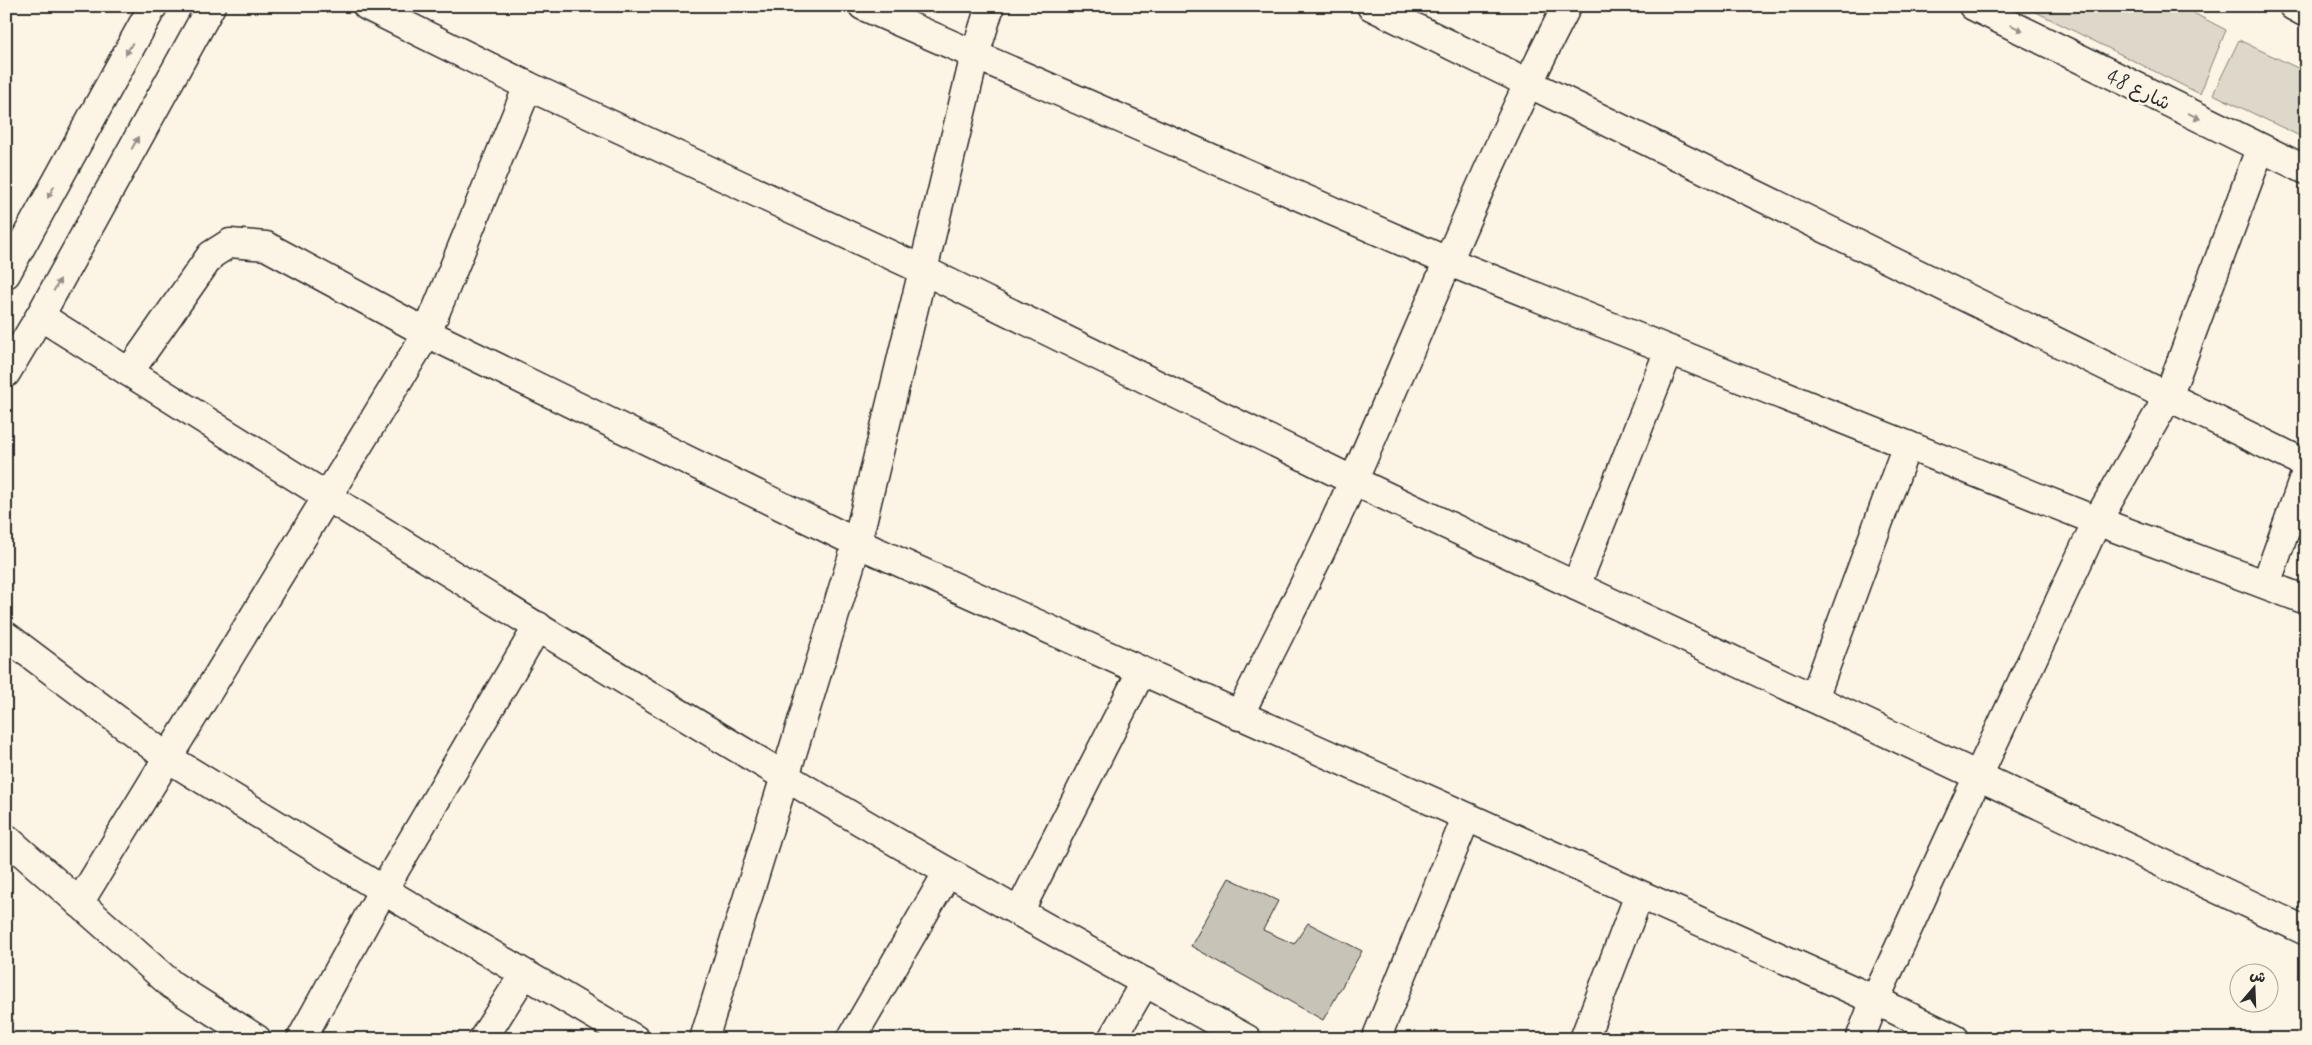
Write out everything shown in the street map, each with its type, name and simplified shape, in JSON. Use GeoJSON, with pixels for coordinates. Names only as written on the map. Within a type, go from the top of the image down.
{"type":"FeatureCollection","features":[{"type":"Feature","properties":{"kind":"street"},"geometry":{"type":"LineString","coordinates":[[6,274],[153,6]]}},
{"type":"Feature","properties":{"kind":"street"},"geometry":{"type":"LineString","coordinates":[[6,373],[40,316],[211,6]]}},
{"type":"Feature","properties":{"kind":"street"},"geometry":{"type":"LineString","coordinates":[[367,6],[528,86],[923,270],[1354,481],[2306,931]]}},
{"type":"Feature","properties":{"kind":"street"},"geometry":{"type":"LineString","coordinates":[[862,6],[1447,261],[2097,521],[2306,600]]}},
{"type":"Feature","properties":{"kind":"street"},"geometry":{"type":"LineString","coordinates":[[704,1039],[857,543],[975,55],[990,6]]}},
{"type":"Feature","properties":{"kind":"street"},"geometry":{"type":"LineString","coordinates":[[1371,6],[2306,464]]}},
{"type":"Feature","properties":{"kind":"street"},"geometry":{"type":"LineString","coordinates":[[1239,716],[1354,481],[1447,261],[1527,84],[1567,6]]}},
{"type":"Feature","properties":{"kind":"street","name":"48 شارع"},"geometry":{"type":"LineString","coordinates":[[1973,6],[2306,170]]}},
{"type":"Feature","properties":{"kind":"street"},"geometry":{"type":"LineString","coordinates":[[2293,6],[2306,13]]}},
{"type":"Feature","properties":{"kind":"street"},"geometry":{"type":"LineString","coordinates":[[79,903],[427,333],[528,86]]}},
{"type":"Feature","properties":{"kind":"street"},"geometry":{"type":"LineString","coordinates":[[1860,1039],[1875,1000],[2097,521],[2168,397],[2260,149]]}},
{"type":"Feature","properties":{"kind":"street"},"geometry":{"type":"LineString","coordinates":[[129,372],[211,254],[230,243],[266,246],[427,333],[857,543],[1875,1000],[1955,1039]]}},
{"type":"Feature","properties":{"kind":"street"},"geometry":{"type":"LineString","coordinates":[[40,316],[327,498],[785,777],[948,872],[1246,1039]]}},
{"type":"Feature","properties":{"kind":"street"},"geometry":{"type":"LineString","coordinates":[[1576,586],[1670,350]]}},
{"type":"Feature","properties":{"kind":"street"},"geometry":{"type":"LineString","coordinates":[[1814,698],[1907,445]]}},
{"type":"Feature","properties":{"kind":"street"},"geometry":{"type":"LineString","coordinates":[[2266,584],[2306,472]]}},
{"type":"Feature","properties":{"kind":"street"},"geometry":{"type":"LineString","coordinates":[[301,1039],[383,890],[538,626]]}},
{"type":"Feature","properties":{"kind":"street"},"geometry":{"type":"LineString","coordinates":[[6,636],[168,758],[383,890],[634,1039]]}},
{"type":"Feature","properties":{"kind":"street"},"geometry":{"type":"LineString","coordinates":[[1020,912],[1141,672]]}},
{"type":"Feature","properties":{"kind":"street"},"geometry":{"type":"LineString","coordinates":[[1376,1039],[1466,818]]}},
{"type":"Feature","properties":{"kind":"street"},"geometry":{"type":"LineString","coordinates":[[6,838],[172,985],[258,1039]]}},
{"type":"Feature","properties":{"kind":"street"},"geometry":{"type":"LineString","coordinates":[[851,1039],[948,872]]}},
{"type":"Feature","properties":{"kind":"street"},"geometry":{"type":"LineString","coordinates":[[1584,1039],[1639,895]]}},
{"type":"Feature","properties":{"kind":"street"},"geometry":{"type":"LineString","coordinates":[[483,1039],[524,974]]}},
{"type":"Feature","properties":{"kind":"street"},"geometry":{"type":"LineString","coordinates":[[1112,1039],[1146,982]]}},
{"type":"Feature","properties":{"kind":"shaded area"},"geometry":{"type":"Polygon","coordinates":[[[2024,6],[2180,6],[2226,30],[2200,94],[2024,6]]]}},
{"type":"Feature","properties":{"kind":"shaded area"},"geometry":{"type":"Polygon","coordinates":[[[2239,40],[2306,72],[2306,139],[2213,94],[2239,40]]]}},
{"type":"Feature","properties":{"kind":"building"},"geometry":{"type":"Polygon","coordinates":[[[1229,878],[1278,901],[1263,930],[1294,944],[1308,923],[1362,951],[1323,1020],[1191,946],[1229,878]]]}}]}
